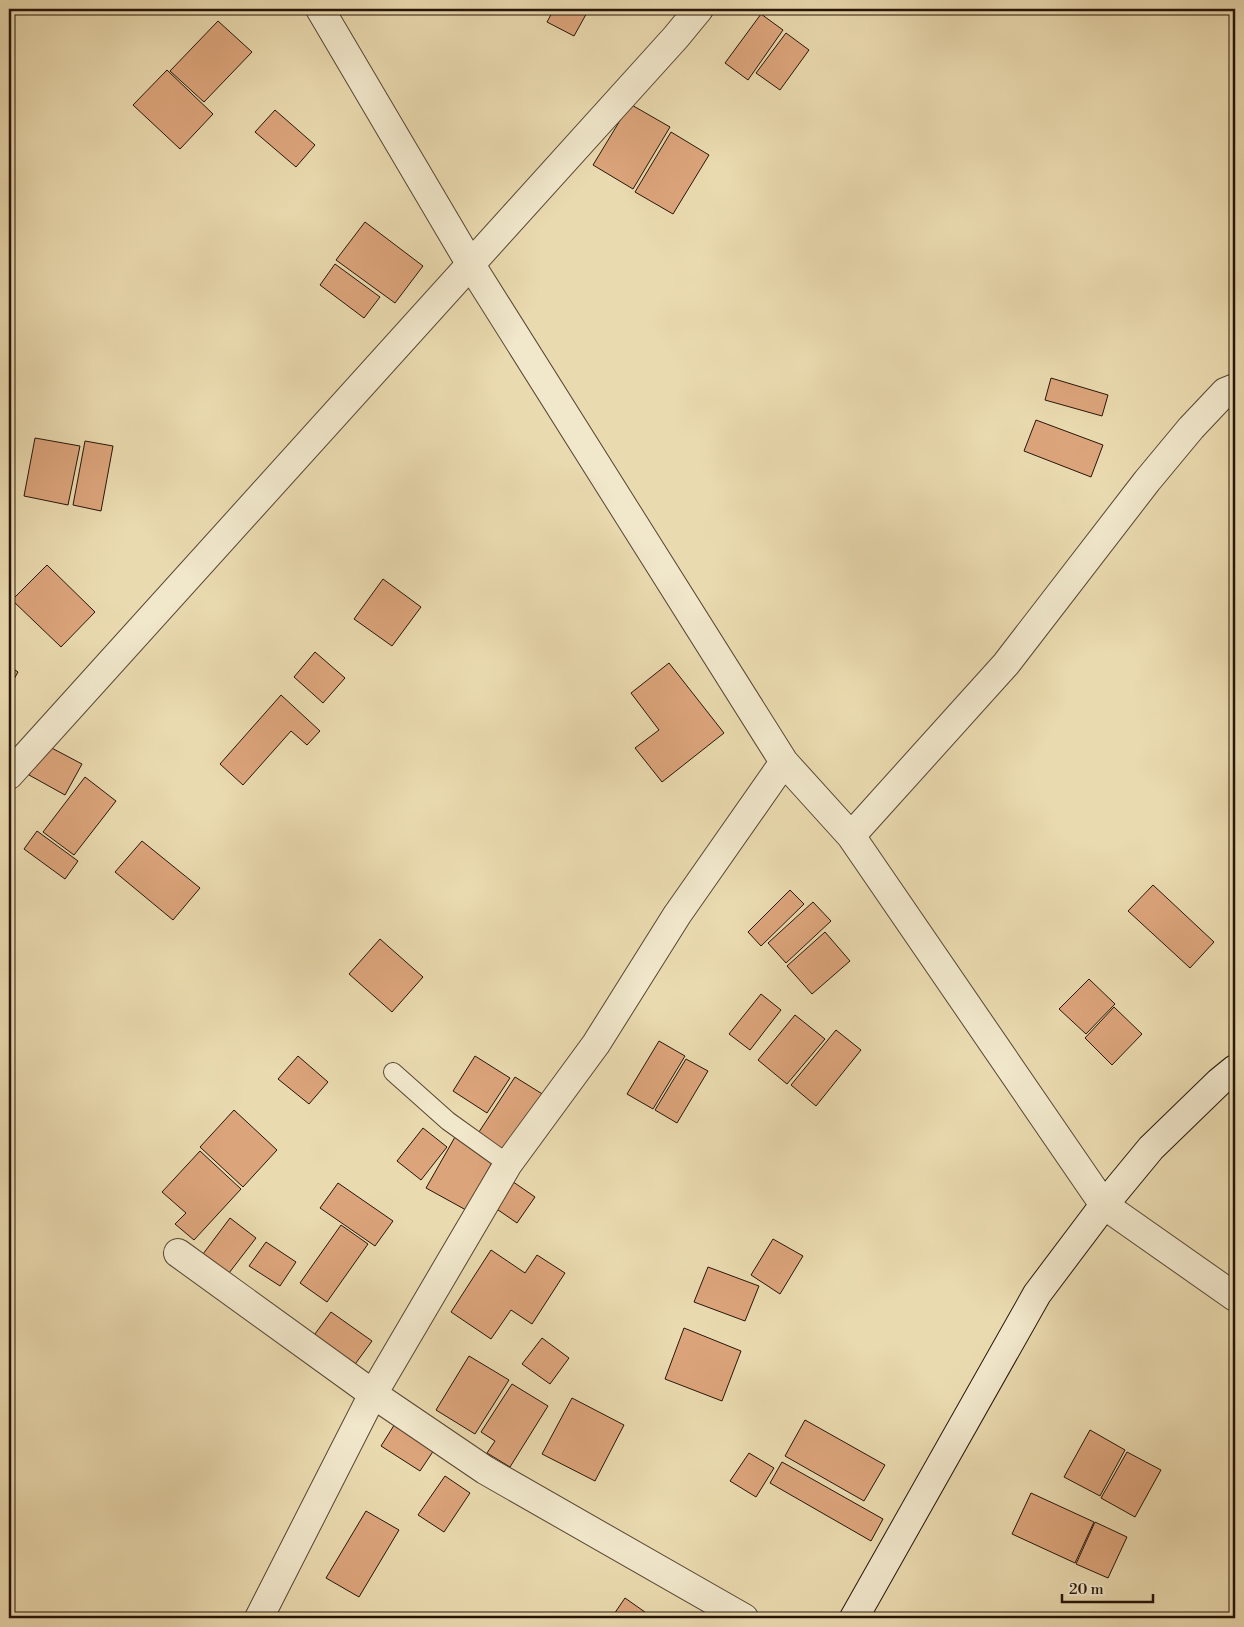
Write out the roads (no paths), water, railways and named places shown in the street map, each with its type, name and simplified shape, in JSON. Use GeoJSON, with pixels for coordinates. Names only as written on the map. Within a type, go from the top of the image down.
{"type":"FeatureCollection","features":[{"type":"Feature","properties":{"kind":"street"},"geometry":{"type":"LineString","coordinates":[[320,9],[471,265],[784,762],[851,836],[1104,1205],[1235,1297]]}},
{"type":"Feature","properties":{"kind":"street"},"geometry":{"type":"LineString","coordinates":[[9,775],[471,265],[699,9]]}},
{"type":"Feature","properties":{"kind":"street"},"geometry":{"type":"LineString","coordinates":[[851,836],[1006,664],[1146,481],[1191,428],[1224,392],[1235,388]]}},
{"type":"Feature","properties":{"kind":"street"},"geometry":{"type":"LineString","coordinates":[[260,1618],[373,1394],[508,1164],[596,1044],[677,915],[784,762]]}},
{"type":"Feature","properties":{"kind":"street"},"geometry":{"type":"LineString","coordinates":[[854,1618],[1037,1294],[1104,1205],[1151,1148],[1235,1069]]}},
{"type":"Feature","properties":{"kind":"street"},"geometry":{"type":"LineString","coordinates":[[178,1253],[373,1394],[485,1470],[744,1618]]}},
{"type":"Feature","properties":{"kind":"lane"},"geometry":{"type":"LineString","coordinates":[[393,1072],[448,1121],[508,1164]]}}]}
